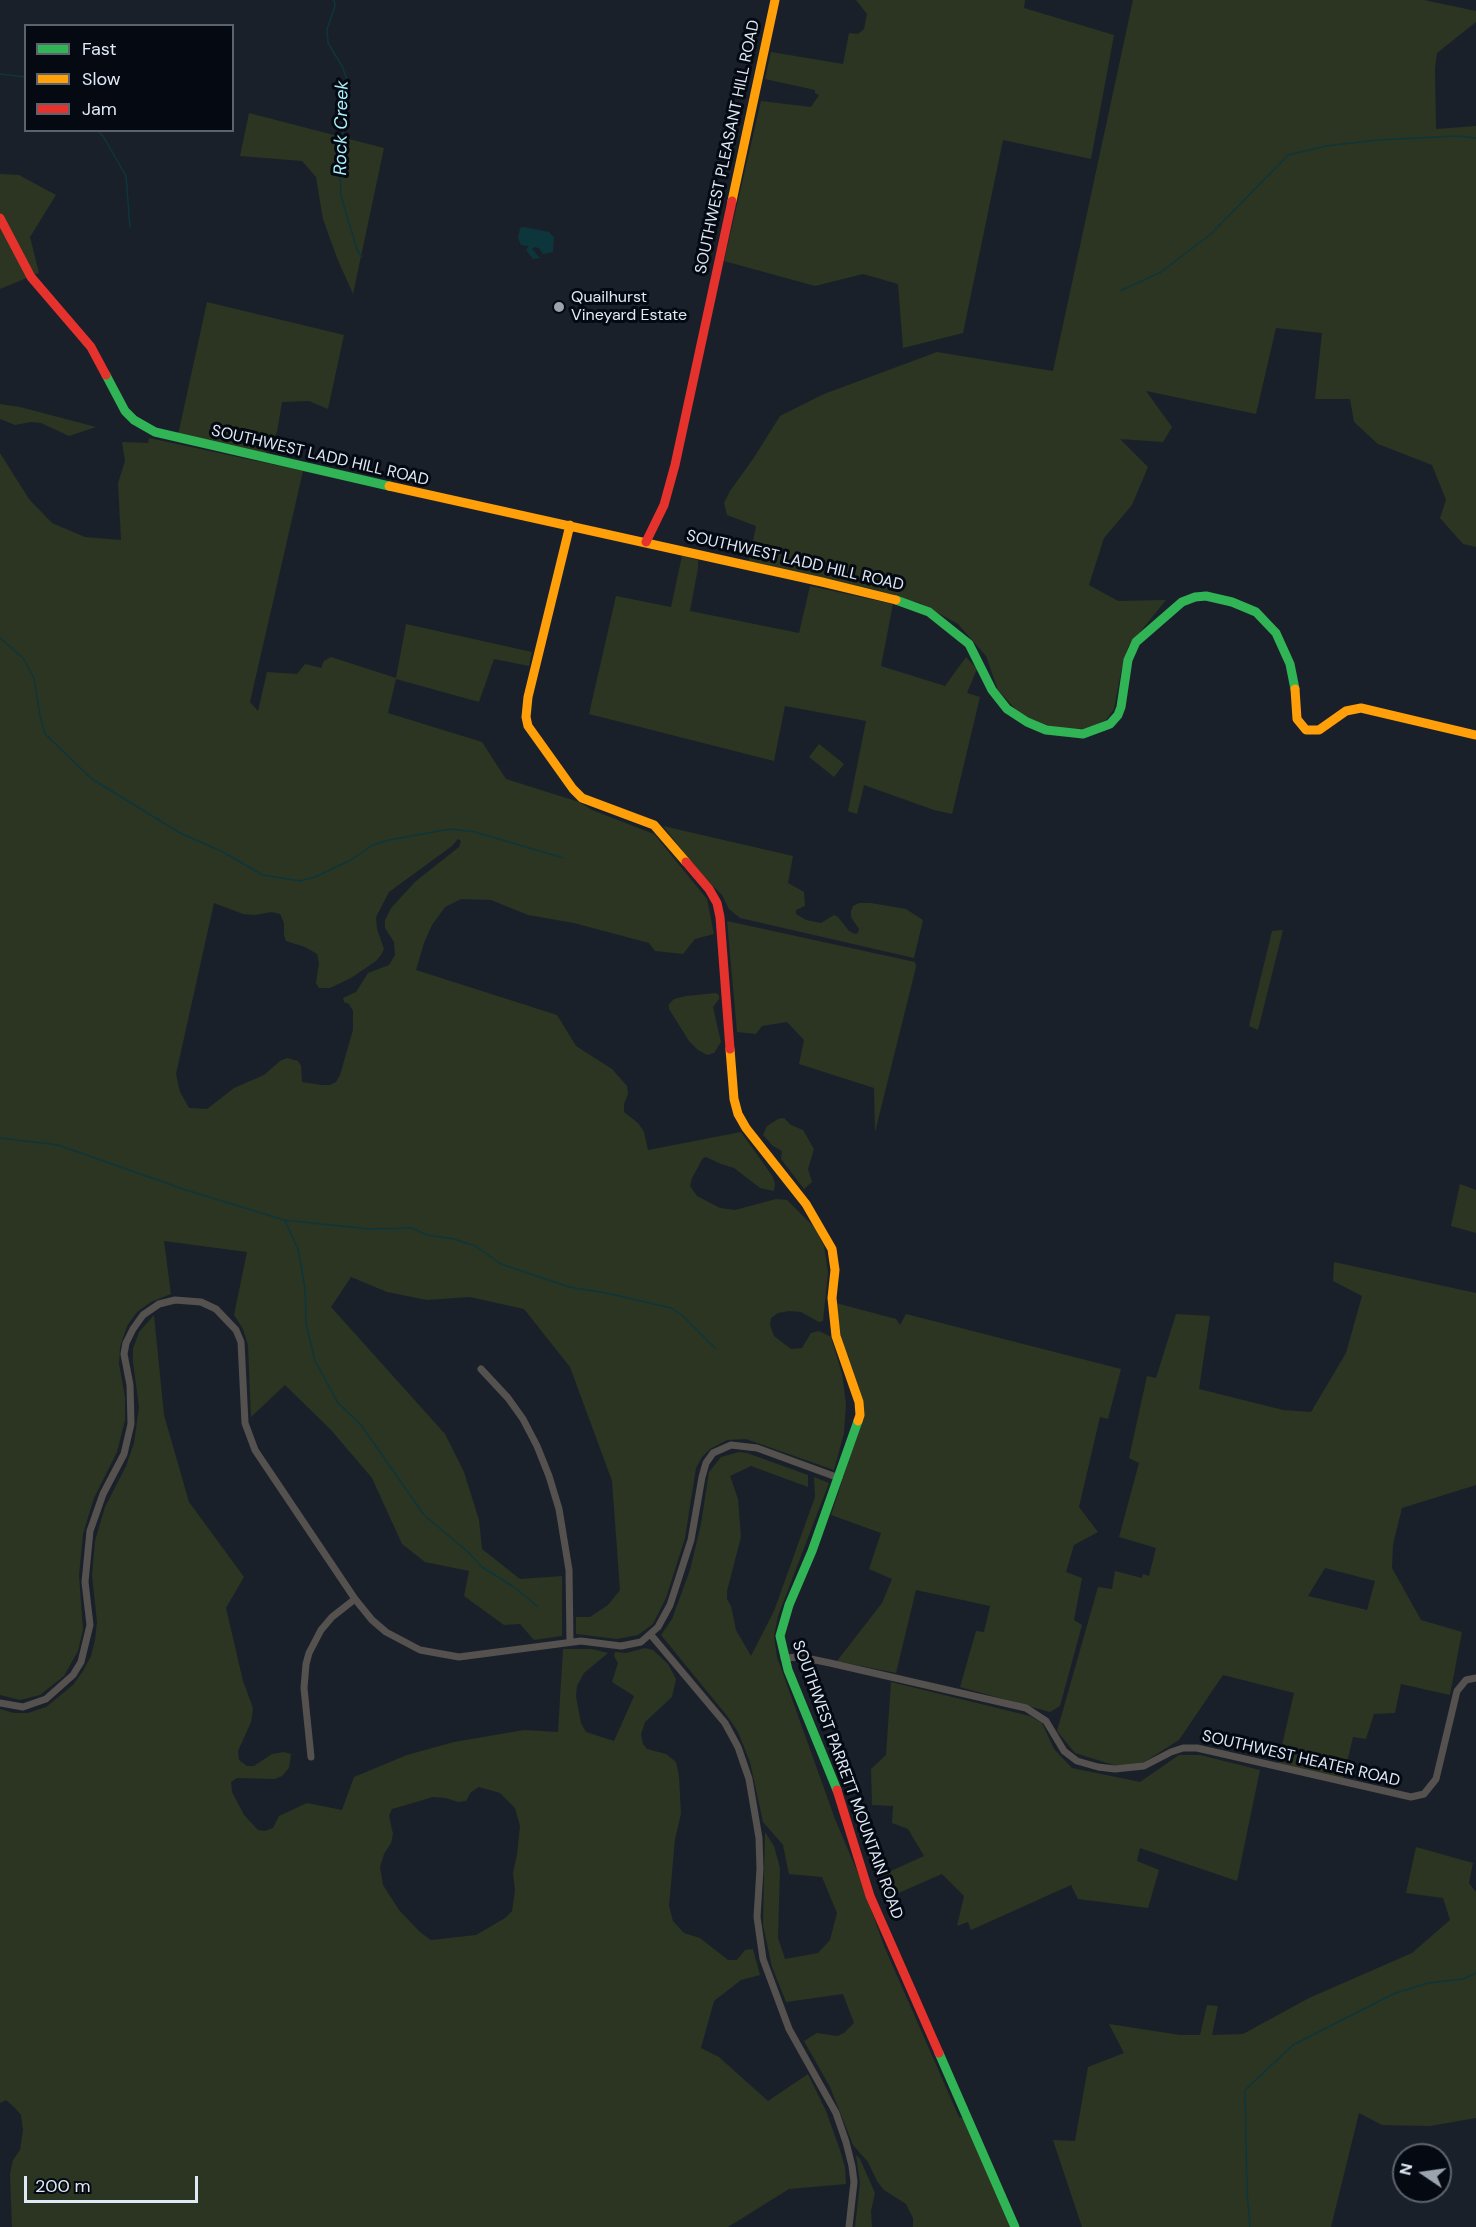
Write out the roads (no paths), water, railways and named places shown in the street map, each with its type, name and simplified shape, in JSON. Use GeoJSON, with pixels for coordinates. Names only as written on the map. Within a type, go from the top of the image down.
{"type":"FeatureCollection","features":[{"type":"Feature","properties":{"kind":"street","name":"SOUTHWEST PLEASANT HILL ROAD"},"geometry":{"type":"LineString","coordinates":[[646,542],[664,505],[675,465],[775,0]]}},
{"type":"Feature","properties":{"kind":"street","name":"SOUTHWEST LADD HILL ROAD"},"geometry":{"type":"LineString","coordinates":[[0,218],[34,282],[89,345],[128,414],[150,430],[193,442],[833,584],[920,607],[952,628],[969,644],[992,690],[1007,709],[1027,722],[1046,730],[1075,734],[1087,733],[1110,724],[1118,715],[1121,707],[1128,660],[1134,645],[1148,630],[1182,602],[1206,596],[1226,600],[1256,612],[1276,633],[1290,664],[1295,688],[1296,717],[1299,724],[1306,730],[1319,730],[1346,711],[1361,708],[1476,735]]}},
{"type":"Feature","properties":{"kind":"street","name":"SOUTHWEST PARRETT MOUNTAIN ROAD"},"geometry":{"type":"LineString","coordinates":[[570,525],[528,697],[526,717],[528,726],[573,789],[582,798],[608,810],[654,825],[709,889],[717,903],[720,918],[738,1114],[746,1128],[806,1204],[832,1249],[835,1270],[832,1298],[836,1336],[859,1402],[860,1415],[839,1478],[783,1622],[780,1636],[784,1658],[843,1806],[870,1896],[1015,2227]]}},
{"type":"Feature","properties":{"kind":"street"},"geometry":{"type":"LineString","coordinates":[[0,1703],[23,1707],[46,1699],[73,1675],[81,1662],[90,1625],[85,1582],[90,1531],[103,1494],[124,1454],[131,1424],[130,1385],[124,1354],[126,1343],[143,1316],[159,1304],[175,1300],[201,1302],[216,1309],[236,1330],[242,1352],[245,1423],[255,1450],[355,1599],[372,1620],[386,1632],[420,1650],[439,1655],[472,1656],[570,1642],[621,1646],[641,1642],[651,1635],[663,1620],[682,1571],[695,1522],[706,1463],[713,1454],[731,1445],[757,1448],[839,1478]]}},
{"type":"Feature","properties":{"kind":"street"},"geometry":{"type":"LineString","coordinates":[[481,1369],[508,1398],[523,1419],[549,1476],[559,1509],[569,1570],[570,1642]]}},
{"type":"Feature","properties":{"kind":"street"},"geometry":{"type":"LineString","coordinates":[[311,1757],[304,1688],[309,1653],[321,1630],[332,1617],[355,1599]]}},
{"type":"Feature","properties":{"kind":"street"},"geometry":{"type":"LineString","coordinates":[[651,1635],[725,1723],[738,1748],[749,1779],[759,1838],[757,1917],[763,1959],[789,2029],[836,2113],[846,2142],[854,2182],[849,2227]]}},
{"type":"Feature","properties":{"kind":"street","name":"SOUTHWEST HEATER ROAD"},"geometry":{"type":"LineString","coordinates":[[784,1658],[801,1657],[842,1665],[1026,1708],[1046,1721],[1065,1751],[1077,1761],[1098,1767],[1115,1769],[1144,1766],[1183,1748],[1197,1749],[1411,1797],[1424,1794],[1436,1779],[1457,1691],[1466,1680],[1476,1678]]}},
{"type":"Feature","properties":{"kind":"waterway","name":"Rock Creek"},"geometry":{"type":"LineString","coordinates":[[334,0],[335,6],[327,29],[328,43],[347,79],[340,173],[341,196],[357,250],[362,257]]}},
{"type":"Feature","properties":{"kind":"waterway"},"geometry":{"type":"LineString","coordinates":[[0,74],[24,77]]}},
{"type":"Feature","properties":{"kind":"waterway"},"geometry":{"type":"LineString","coordinates":[[99,132],[126,176],[130,227]]}},
{"type":"Feature","properties":{"kind":"waterway"},"geometry":{"type":"LineString","coordinates":[[1120,291],[1161,272],[1211,234],[1288,155],[1326,146],[1378,140],[1457,136],[1476,138]]}},
{"type":"Feature","properties":{"kind":"waterway"},"geometry":{"type":"LineString","coordinates":[[0,638],[23,658],[34,678],[45,734],[92,779],[180,833],[221,851],[263,875],[300,881],[315,877],[349,861],[373,845],[450,829],[475,832],[563,858]]}},
{"type":"Feature","properties":{"kind":"waterway"},"geometry":{"type":"LineString","coordinates":[[0,1138],[58,1145],[186,1190],[284,1220],[369,1229],[412,1228],[427,1235],[454,1239],[475,1246],[501,1264],[569,1287],[671,1308],[683,1316],[716,1349]]}},
{"type":"Feature","properties":{"kind":"waterway"},"geometry":{"type":"LineString","coordinates":[[285,1221],[298,1249],[305,1288],[306,1324],[315,1361],[338,1403],[361,1425],[424,1515],[468,1552],[482,1567],[514,1587],[537,1606]]}},
{"type":"Feature","properties":{"kind":"waterway"},"geometry":{"type":"LineString","coordinates":[[1250,2227],[1245,2090],[1293,2045],[1393,1994],[1428,1983],[1463,1979],[1476,1973]]}},
{"type":"Feature","properties":{"kind":"place","name":"Quailhurst Vineyard Estate"},"geometry":{"type":"Point","coordinates":[559,307]}}]}
